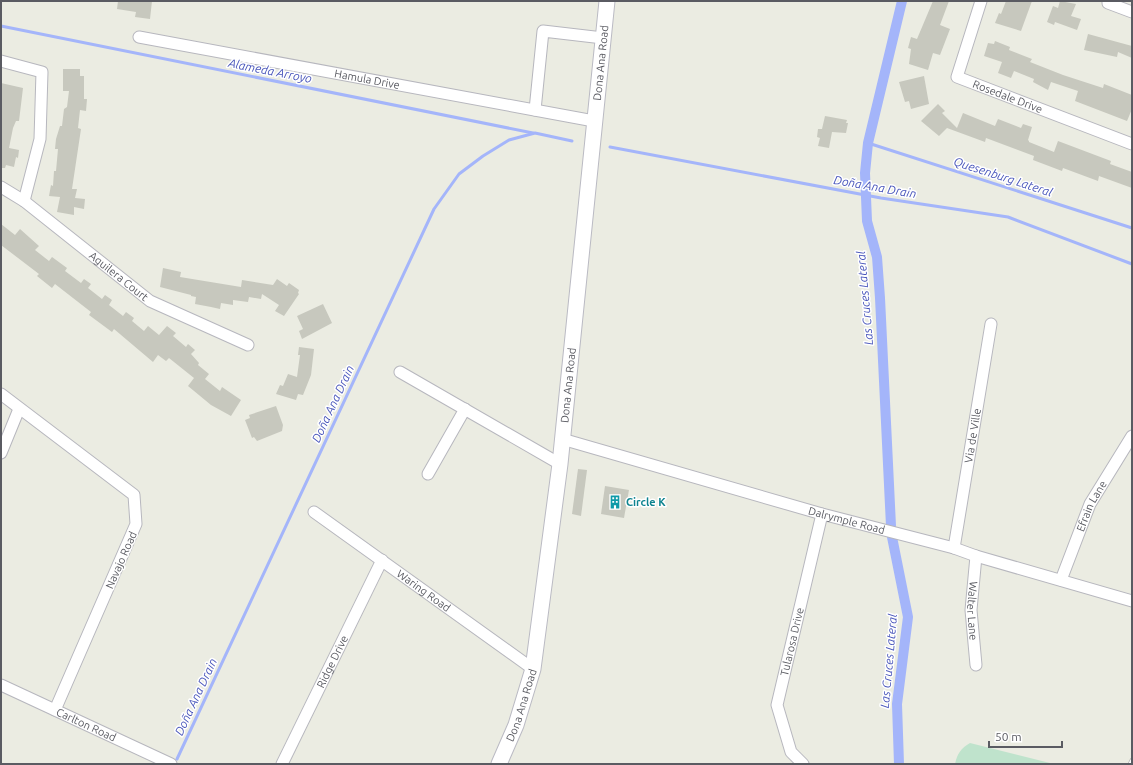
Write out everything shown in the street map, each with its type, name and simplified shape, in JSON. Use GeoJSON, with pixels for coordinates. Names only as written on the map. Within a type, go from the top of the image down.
{"type":"FeatureCollection","features":[{"type":"Feature","properties":{"kind":"street","name":"Dona Ana Road"},"geometry":{"type":"LineString","coordinates":[[499,764],[516,725],[534,668],[560,464],[607,1]]}},
{"type":"Feature","properties":{"kind":"street","name":"Rosedale Drive"},"geometry":{"type":"LineString","coordinates":[[981,1],[957,77],[1132,144]]}},
{"type":"Feature","properties":{"kind":"street"},"geometry":{"type":"LineString","coordinates":[[1108,1],[1108,3],[1132,12]]}},
{"type":"Feature","properties":{"kind":"street"},"geometry":{"type":"LineString","coordinates":[[535,110],[543,31],[603,38]]}},
{"type":"Feature","properties":{"kind":"street","name":"Hamula Drive"},"geometry":{"type":"LineString","coordinates":[[140,37],[594,120]]}},
{"type":"Feature","properties":{"kind":"street"},"geometry":{"type":"LineString","coordinates":[[1,62],[42,72],[40,139],[24,201]]}},
{"type":"Feature","properties":{"kind":"street","name":"Aguilera Court"},"geometry":{"type":"LineString","coordinates":[[1,187],[24,201],[150,301],[248,345]]}},
{"type":"Feature","properties":{"kind":"street","name":"Via de Ville"},"geometry":{"type":"LineString","coordinates":[[954,548],[991,324]]}},
{"type":"Feature","properties":{"kind":"street"},"geometry":{"type":"LineString","coordinates":[[400,372],[560,464]]}},
{"type":"Feature","properties":{"kind":"street","name":"Navajo Road"},"geometry":{"type":"LineString","coordinates":[[1,394],[134,495],[136,524],[55,710]]}},
{"type":"Feature","properties":{"kind":"street"},"geometry":{"type":"LineString","coordinates":[[1,453],[19,409]]}},
{"type":"Feature","properties":{"kind":"street"},"geometry":{"type":"LineString","coordinates":[[428,474],[465,409]]}},
{"type":"Feature","properties":{"kind":"street","name":"Efrain Lane"},"geometry":{"type":"LineString","coordinates":[[1061,580],[1090,504],[1132,436]]}},
{"type":"Feature","properties":{"kind":"street","name":"Dalrymple Road"},"geometry":{"type":"LineString","coordinates":[[562,439],[822,514],[954,548],[976,556],[1132,601]]}},
{"type":"Feature","properties":{"kind":"street","name":"Waring Road"},"geometry":{"type":"LineString","coordinates":[[314,512],[534,668]]}},
{"type":"Feature","properties":{"kind":"street","name":"Tularosa Drive"},"geometry":{"type":"LineString","coordinates":[[803,764],[791,752],[777,705],[822,514]]}},
{"type":"Feature","properties":{"kind":"street","name":"Walter Lane"},"geometry":{"type":"LineString","coordinates":[[976,556],[971,610],[976,665]]}},
{"type":"Feature","properties":{"kind":"street","name":"Ridge Drive"},"geometry":{"type":"LineString","coordinates":[[282,764],[382,560]]}},
{"type":"Feature","properties":{"kind":"street","name":"Carlton Road"},"geometry":{"type":"LineString","coordinates":[[1,685],[171,764]]}},
{"type":"Feature","properties":{"kind":"green space"},"geometry":{"type":"Polygon","coordinates":[[[970,743],[1054,764],[955,764],[960,752],[970,743]]]}},
{"type":"Feature","properties":{"kind":"building"},"geometry":{"type":"Polygon","coordinates":[[[118,1],[152,1],[150,19],[135,17],[136,12],[117,9],[118,1]]]}},
{"type":"Feature","properties":{"kind":"building"},"geometry":{"type":"Polygon","coordinates":[[[933,1],[949,1],[940,25],[950,29],[940,55],[933,53],[928,70],[909,64],[911,49],[908,48],[911,37],[917,39],[933,1]]]}},
{"type":"Feature","properties":{"kind":"building"},"geometry":{"type":"Polygon","coordinates":[[[1006,1],[1032,1],[1021,31],[995,23],[999,13],[1001,14],[1006,1]]]}},
{"type":"Feature","properties":{"kind":"building"},"geometry":{"type":"Polygon","coordinates":[[[1060,1],[1076,4],[1071,16],[1081,19],[1077,30],[1055,22],[1054,25],[1047,22],[1053,6],[1058,8],[1060,1]]]}},
{"type":"Feature","properties":{"kind":"building"},"geometry":{"type":"Polygon","coordinates":[[[1088,34],[1132,46],[1132,58],[1118,52],[1117,57],[1084,50],[1088,34]]]}},
{"type":"Feature","properties":{"kind":"building"},"geometry":{"type":"Polygon","coordinates":[[[995,41],[1010,47],[1009,50],[1032,59],[1030,62],[1103,88],[1104,84],[1132,95],[1132,109],[1127,121],[1075,101],[1078,91],[1051,82],[1048,90],[1033,82],[1034,79],[1014,71],[1011,78],[998,73],[1002,62],[984,56],[988,43],[994,44],[995,41]]]}},
{"type":"Feature","properties":{"kind":"building"},"geometry":{"type":"Polygon","coordinates":[[[63,69],[80,69],[80,76],[84,76],[84,99],[87,99],[86,111],[80,110],[78,128],[81,129],[72,189],[77,189],[75,198],[85,199],[84,209],[74,207],[74,215],[57,212],[60,197],[49,196],[51,185],[53,186],[54,171],[56,171],[58,149],[55,149],[56,139],[60,126],[62,126],[64,109],[67,107],[69,91],[63,91],[63,69]]]}},
{"type":"Feature","properties":{"kind":"building"},"geometry":{"type":"Polygon","coordinates":[[[924,76],[929,104],[911,109],[909,101],[905,102],[899,82],[924,76]]]}},
{"type":"Feature","properties":{"kind":"building"},"geometry":{"type":"Polygon","coordinates":[[[1,83],[23,88],[19,121],[16,121],[13,128],[9,148],[19,150],[18,158],[16,157],[14,167],[6,165],[5,168],[1,168],[1,83]]]}},
{"type":"Feature","properties":{"kind":"building"},"geometry":{"type":"Polygon","coordinates":[[[938,104],[945,111],[942,113],[957,128],[963,113],[995,126],[998,119],[1021,128],[1023,124],[1032,127],[1028,140],[1029,142],[1054,152],[1058,141],[1111,161],[1110,164],[1132,172],[1132,188],[1099,176],[1098,181],[1063,168],[1062,171],[1033,160],[1034,156],[986,138],[985,142],[947,128],[939,136],[921,121],[938,104]]]}},
{"type":"Feature","properties":{"kind":"building"},"geometry":{"type":"Polygon","coordinates":[[[825,116],[847,120],[846,123],[848,123],[846,133],[832,132],[829,148],[818,146],[820,138],[817,137],[818,129],[822,129],[825,116]]]}},
{"type":"Feature","properties":{"kind":"building"},"geometry":{"type":"Polygon","coordinates":[[[1,224],[15,235],[20,229],[39,246],[35,250],[49,261],[52,257],[67,268],[65,271],[81,283],[84,279],[91,284],[88,288],[102,299],[105,295],[112,300],[109,305],[123,316],[126,312],[134,318],[132,321],[144,331],[148,326],[159,335],[167,326],[176,333],[173,336],[186,347],[188,344],[195,350],[191,354],[199,363],[198,365],[209,374],[205,379],[220,391],[222,387],[241,400],[231,416],[211,405],[188,386],[194,378],[169,358],[166,361],[158,355],[153,362],[114,329],[112,332],[89,315],[91,312],[55,284],[52,288],[37,276],[39,274],[1,245],[1,224]]]}},
{"type":"Feature","properties":{"kind":"building"},"geometry":{"type":"Polygon","coordinates":[[[163,268],[181,272],[180,277],[241,287],[242,280],[273,285],[277,279],[287,286],[289,283],[299,290],[299,294],[284,316],[275,311],[279,305],[262,294],[261,299],[249,297],[248,302],[233,300],[233,305],[221,303],[220,309],[195,304],[196,297],[160,287],[163,268]]]}},
{"type":"Feature","properties":{"kind":"building"},"geometry":{"type":"Polygon","coordinates":[[[323,304],[332,323],[302,339],[299,331],[303,329],[297,316],[323,304]]]}},
{"type":"Feature","properties":{"kind":"building"},"geometry":{"type":"Polygon","coordinates":[[[299,347],[314,349],[311,375],[303,395],[298,394],[296,400],[276,394],[280,385],[283,386],[288,374],[297,377],[300,355],[298,355],[299,347]]]}},
{"type":"Feature","properties":{"kind":"building"},"geometry":{"type":"Polygon","coordinates":[[[276,406],[283,425],[282,431],[257,441],[254,437],[252,438],[245,420],[250,418],[249,415],[276,406]]]}},
{"type":"Feature","properties":{"kind":"building"},"geometry":{"type":"Polygon","coordinates":[[[578,469],[587,470],[581,516],[572,514],[578,469]]]}},
{"type":"Feature","properties":{"kind":"building","name":"Circle K"},"geometry":{"type":"Polygon","coordinates":[[[605,486],[629,490],[624,518],[601,514],[605,486]]]}},
{"type":"Feature","properties":{"kind":"waterway","name":"Las Cruces Lateral"},"geometry":{"type":"LineString","coordinates":[[891,526],[877,257],[867,221],[865,173],[868,143],[902,1]]}},
{"type":"Feature","properties":{"kind":"waterway","name":"Alameda Arroyo"},"geometry":{"type":"LineString","coordinates":[[1,26],[533,133]]}},
{"type":"Feature","properties":{"kind":"waterway","name":"Doña Ana Drain"},"geometry":{"type":"LineString","coordinates":[[177,759],[434,209],[459,174],[483,156],[509,140],[535,133],[572,141]]}},
{"type":"Feature","properties":{"kind":"waterway","name":"Quesenburg Lateral"},"geometry":{"type":"LineString","coordinates":[[868,143],[1132,228]]}},
{"type":"Feature","properties":{"kind":"waterway","name":"Doña Ana Drain"},"geometry":{"type":"LineString","coordinates":[[610,147],[881,198],[1008,217],[1132,264]]}},
{"type":"Feature","properties":{"kind":"waterway","name":"Las Cruces Lateral"},"geometry":{"type":"LineString","coordinates":[[892,537],[908,617],[897,704],[899,764]]}},
{"type":"Feature","properties":{"kind":"railway"},"geometry":{"type":"LineString","coordinates":[[1130,764],[1132,760]]}},
{"type":"Feature","properties":{"kind":"place","name":"Circle K"},"geometry":{"type":"Point","coordinates":[615,502]}}]}
